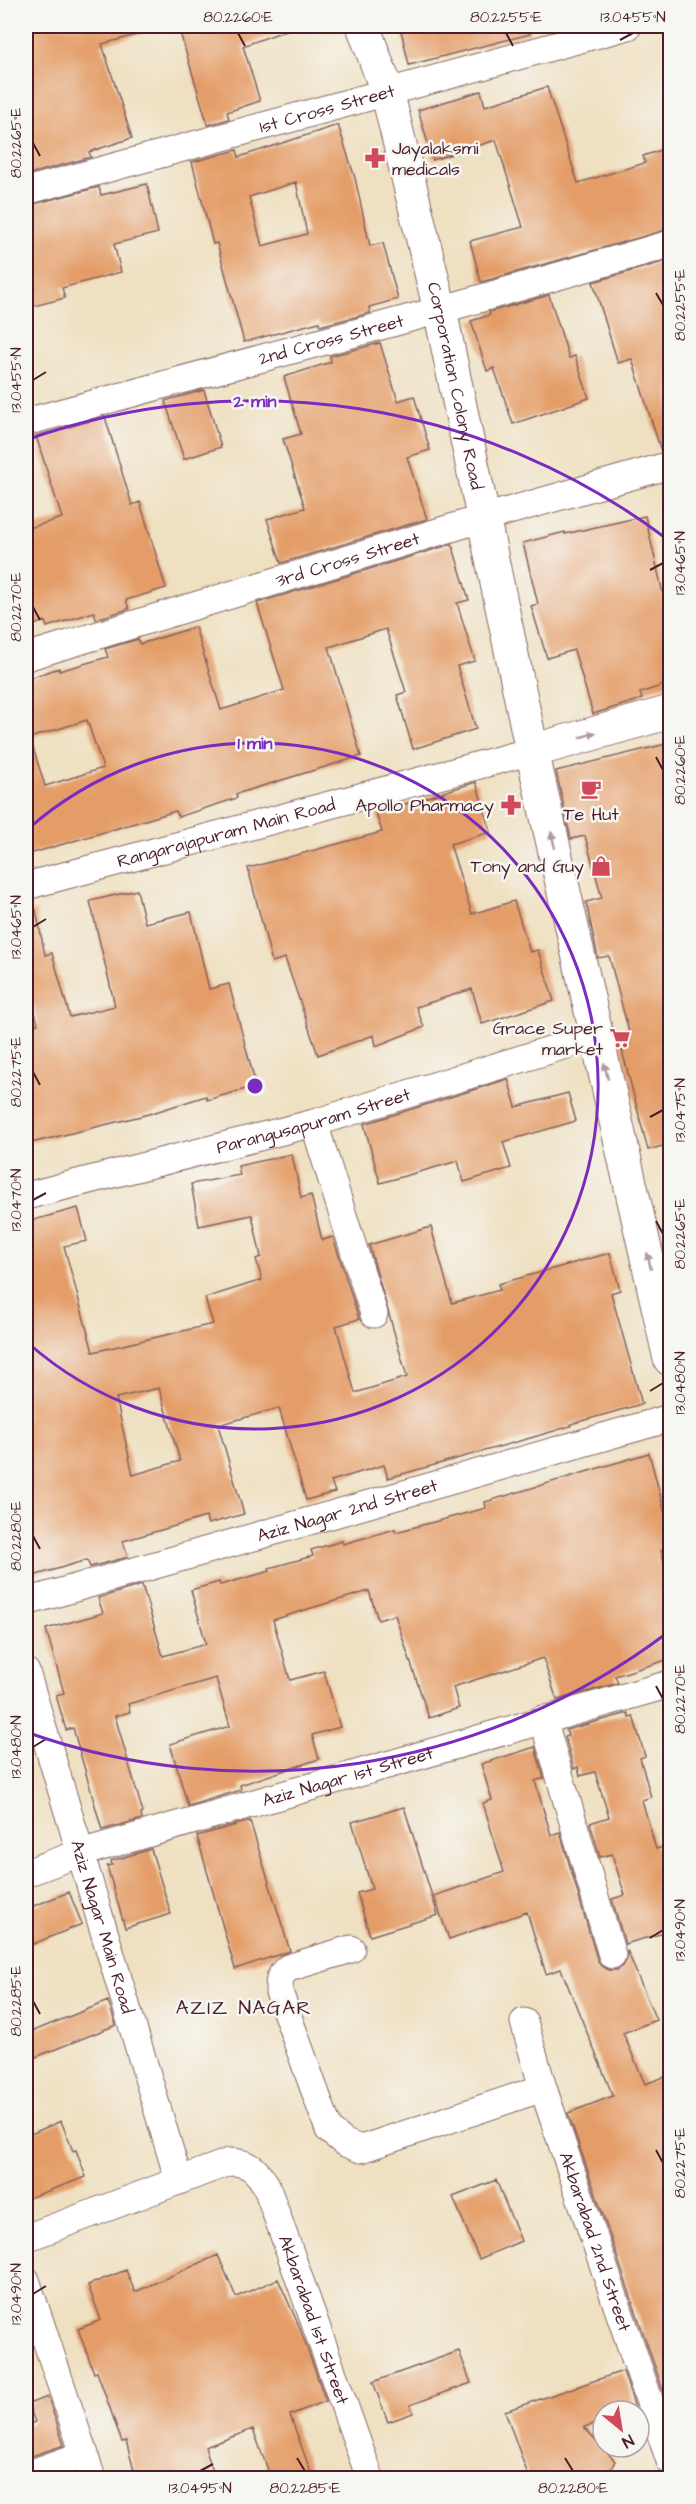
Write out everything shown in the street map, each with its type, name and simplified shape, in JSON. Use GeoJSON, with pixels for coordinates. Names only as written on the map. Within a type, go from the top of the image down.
{"type":"FeatureCollection","features":[{"type":"Feature","properties":{"kind":"main road","name":"Corporation Colony Road"},"geometry":{"type":"LineString","coordinates":[[363,26],[387,91],[440,310],[532,751],[670,1359]]}},
{"type":"Feature","properties":{"kind":"main road","name":"Rangarajapuram Main Road"},"geometry":{"type":"LineString","coordinates":[[532,751],[670,712]]}},
{"type":"Feature","properties":{"kind":"street","name":"1st Cross Street"},"geometry":{"type":"LineString","coordinates":[[26,191],[628,26]]}},
{"type":"Feature","properties":{"kind":"street","name":"2nd Cross Street"},"geometry":{"type":"LineString","coordinates":[[26,422],[440,310],[670,244]]}},
{"type":"Feature","properties":{"kind":"street","name":"3rd Cross Street"},"geometry":{"type":"LineString","coordinates":[[26,657],[484,518],[670,465]]}},
{"type":"Feature","properties":{"kind":"street","name":"Rangarajapuram Main Road"},"geometry":{"type":"LineString","coordinates":[[26,886],[532,751]]}},
{"type":"Feature","properties":{"kind":"street","name":"Parangusapuram Street"},"geometry":{"type":"LineString","coordinates":[[26,1196],[315,1123],[598,1035]]}},
{"type":"Feature","properties":{"kind":"street"},"geometry":{"type":"LineString","coordinates":[[315,1123],[374,1314]]}},
{"type":"Feature","properties":{"kind":"street","name":"Aziz Nagar 2nd Street"},"geometry":{"type":"LineString","coordinates":[[26,1602],[670,1418]]}},
{"type":"Feature","properties":{"kind":"street","name":"Aziz Nagar Main Road"},"geometry":{"type":"LineString","coordinates":[[26,1672],[179,2181]]}},
{"type":"Feature","properties":{"kind":"street","name":"Aziz Nagar 1st Street"},"geometry":{"type":"LineString","coordinates":[[26,1873],[80,1853],[670,1684]]}},
{"type":"Feature","properties":{"kind":"street"},"geometry":{"type":"LineString","coordinates":[[543,1719],[612,1955]]}},
{"type":"Feature","properties":{"kind":"street"},"geometry":{"type":"LineString","coordinates":[[351,1949],[288,1968],[282,1973],[279,1982],[279,1992],[329,2130],[345,2143],[361,2149],[543,2088]]}},
{"type":"Feature","properties":{"kind":"street","name":"Akbarabad 2nd Street"},"geometry":{"type":"LineString","coordinates":[[524,2022],[543,2088],[670,2458]]}},
{"type":"Feature","properties":{"kind":"street","name":"Akbarabad 1st Street"},"geometry":{"type":"LineString","coordinates":[[179,2181],[229,2162],[243,2162],[252,2166],[266,2185],[370,2478]]}},
{"type":"Feature","properties":{"kind":"street"},"geometry":{"type":"LineString","coordinates":[[26,2238],[179,2181]]}},
{"type":"Feature","properties":{"kind":"street"},"geometry":{"type":"LineString","coordinates":[[26,2475],[88,2466],[27,2292]]}},
{"type":"Feature","properties":{"kind":"building"},"geometry":{"type":"Polygon","coordinates":[[[26,26],[143,26],[144,33],[102,44],[132,138],[89,152],[91,157],[26,175],[26,26]]]}},
{"type":"Feature","properties":{"kind":"building"},"geometry":{"type":"Polygon","coordinates":[[[178,26],[291,26],[292,28],[243,46],[260,101],[227,112],[229,119],[208,125],[178,26]]]}},
{"type":"Feature","properties":{"kind":"building"},"geometry":{"type":"Polygon","coordinates":[[[400,26],[529,26],[530,34],[409,65],[400,26]]]}},
{"type":"Feature","properties":{"kind":"building"},"geometry":{"type":"Polygon","coordinates":[[[547,87],[578,183],[645,163],[643,156],[670,147],[670,229],[481,282],[470,241],[523,227],[496,140],[433,160],[418,110],[481,91],[485,106],[547,87]]]}},
{"type":"Feature","properties":{"kind":"building"},"geometry":{"type":"Polygon","coordinates":[[[338,125],[355,178],[370,246],[383,243],[398,299],[369,307],[370,313],[320,326],[319,322],[244,342],[217,243],[213,244],[192,162],[237,150],[239,157],[338,125]],[[296,182],[249,197],[262,246],[307,234],[296,182]]]}},
{"type":"Feature","properties":{"kind":"building"},"geometry":{"type":"Polygon","coordinates":[[[147,184],[158,233],[114,244],[121,272],[62,288],[65,298],[26,308],[26,206],[99,187],[101,195],[147,184]]]}},
{"type":"Feature","properties":{"kind":"building"},"geometry":{"type":"Polygon","coordinates":[[[670,260],[670,450],[661,451],[632,359],[618,363],[593,282],[670,260]]]}},
{"type":"Feature","properties":{"kind":"building"},"geometry":{"type":"Polygon","coordinates":[[[549,295],[569,358],[575,356],[589,398],[513,424],[494,368],[487,371],[471,321],[490,315],[489,312],[549,295]]]}},
{"type":"Feature","properties":{"kind":"building"},"geometry":{"type":"Polygon","coordinates":[[[380,343],[398,401],[414,396],[430,450],[407,457],[427,519],[281,563],[267,519],[305,508],[283,439],[301,434],[284,377],[331,362],[330,356],[380,343]]]}},
{"type":"Feature","properties":{"kind":"building"},"geometry":{"type":"Polygon","coordinates":[[[204,390],[221,447],[184,459],[165,401],[204,390]]]}},
{"type":"Feature","properties":{"kind":"building"},"geometry":{"type":"Polygon","coordinates":[[[105,417],[132,505],[140,502],[166,588],[126,600],[129,609],[96,619],[94,612],[47,627],[45,621],[26,628],[26,583],[33,581],[26,558],[26,529],[62,518],[36,436],[105,417]]]}},
{"type":"Feature","properties":{"kind":"building"},"geometry":{"type":"Polygon","coordinates":[[[645,516],[665,602],[670,600],[670,683],[640,693],[642,699],[593,714],[574,650],[547,658],[531,606],[538,604],[523,543],[645,516]]]}},
{"type":"Feature","properties":{"kind":"building"},"geometry":{"type":"Polygon","coordinates":[[[452,544],[469,600],[457,603],[475,661],[457,666],[476,729],[413,749],[397,695],[406,692],[386,629],[329,647],[361,756],[236,794],[237,798],[178,817],[176,811],[26,855],[26,742],[31,741],[45,786],[103,768],[87,720],[26,739],[26,679],[59,668],[59,671],[108,657],[105,649],[138,639],[140,644],[195,627],[221,710],[284,690],[257,603],[452,544]]]}},
{"type":"Feature","properties":{"kind":"building"},"geometry":{"type":"Polygon","coordinates":[[[670,743],[670,1144],[648,1150],[618,1035],[629,1032],[609,956],[598,958],[586,902],[602,898],[585,836],[571,839],[556,771],[670,743]]]}},
{"type":"Feature","properties":{"kind":"building"},"geometry":{"type":"Polygon","coordinates":[[[476,782],[491,832],[450,844],[472,914],[514,901],[530,952],[538,950],[554,1001],[482,1024],[472,989],[416,1007],[424,1027],[376,1046],[374,1035],[318,1055],[285,958],[272,962],[248,868],[382,832],[376,813],[476,782]]]}},
{"type":"Feature","properties":{"kind":"building"},"geometry":{"type":"Polygon","coordinates":[[[137,890],[145,923],[191,912],[209,989],[229,984],[256,1086],[207,1100],[206,1096],[149,1114],[31,1143],[26,1119],[26,1027],[38,1024],[26,980],[26,911],[36,910],[45,955],[52,953],[70,1017],[115,1006],[90,901],[137,890]]]}},
{"type":"Feature","properties":{"kind":"building"},"geometry":{"type":"Polygon","coordinates":[[[508,1079],[516,1107],[568,1093],[576,1121],[503,1142],[511,1168],[464,1182],[458,1161],[380,1183],[364,1124],[508,1079]]]}},
{"type":"Feature","properties":{"kind":"building"},"geometry":{"type":"Polygon","coordinates":[[[292,1154],[301,1198],[311,1195],[322,1240],[333,1237],[359,1319],[336,1326],[355,1393],[407,1377],[369,1245],[431,1227],[452,1303],[500,1290],[498,1284],[610,1253],[620,1290],[611,1293],[642,1404],[388,1478],[384,1465],[331,1481],[335,1492],[306,1500],[279,1408],[218,1425],[244,1514],[208,1524],[206,1517],[123,1541],[128,1557],[90,1567],[87,1560],[30,1577],[26,1563],[26,1222],[78,1208],[87,1241],[64,1246],[93,1352],[213,1324],[205,1298],[262,1280],[256,1259],[261,1257],[252,1215],[199,1226],[191,1184],[240,1175],[238,1166],[292,1154]],[[159,1388],[116,1398],[133,1475],[180,1461],[159,1388]]]}},
{"type":"Feature","properties":{"kind":"building"},"geometry":{"type":"Polygon","coordinates":[[[649,1453],[670,1532],[670,1547],[661,1550],[670,1583],[670,1659],[615,1676],[618,1683],[557,1700],[543,1658],[453,1687],[459,1708],[429,1718],[395,1615],[378,1620],[369,1591],[321,1605],[273,1620],[290,1680],[324,1671],[340,1727],[312,1735],[319,1759],[240,1785],[241,1790],[188,1806],[170,1744],[230,1726],[216,1678],[128,1704],[130,1712],[115,1716],[143,1813],[141,1814],[142,1819],[102,1830],[73,1728],[66,1730],[56,1695],[64,1693],[46,1629],[103,1613],[98,1598],[142,1585],[163,1656],[206,1644],[191,1590],[219,1582],[220,1585],[270,1571],[269,1568],[313,1556],[311,1550],[342,1541],[343,1544],[395,1529],[396,1532],[486,1508],[485,1502],[649,1453]]]}},
{"type":"Feature","properties":{"kind":"building"},"geometry":{"type":"Polygon","coordinates":[[[628,1713],[629,1717],[633,1716],[645,1756],[640,1758],[651,1797],[642,1800],[656,1849],[670,1845],[670,1931],[625,1944],[612,1899],[625,1895],[612,1854],[600,1857],[590,1823],[609,1817],[595,1772],[580,1776],[578,1767],[574,1769],[565,1737],[568,1736],[566,1730],[628,1713]]]}},
{"type":"Feature","properties":{"kind":"building"},"geometry":{"type":"Polygon","coordinates":[[[535,1747],[544,1778],[535,1781],[551,1835],[560,1832],[597,1959],[601,1966],[608,1970],[617,1970],[627,1959],[627,1950],[656,2020],[623,2033],[645,2084],[670,2075],[670,2411],[568,2113],[613,2096],[561,1969],[546,1974],[527,1912],[449,1939],[434,1896],[504,1872],[483,1803],[492,1800],[481,1764],[535,1747]]]}},
{"type":"Feature","properties":{"kind":"building"},"geometry":{"type":"Polygon","coordinates":[[[404,1807],[438,1915],[370,1936],[357,1893],[372,1889],[352,1822],[404,1807]]]}},
{"type":"Feature","properties":{"kind":"building"},"geometry":{"type":"Polygon","coordinates":[[[250,1821],[290,1951],[235,1969],[197,1836],[250,1821]]]}},
{"type":"Feature","properties":{"kind":"building"},"geometry":{"type":"Polygon","coordinates":[[[151,1849],[171,1914],[125,1928],[107,1866],[112,1865],[111,1861],[151,1849]]]}},
{"type":"Feature","properties":{"kind":"building"},"geometry":{"type":"Polygon","coordinates":[[[69,1892],[82,1924],[26,1947],[26,1909],[69,1892]]]}},
{"type":"Feature","properties":{"kind":"building"},"geometry":{"type":"Polygon","coordinates":[[[108,2001],[116,2025],[36,2057],[26,2034],[108,2001]]]}},
{"type":"Feature","properties":{"kind":"building"},"geometry":{"type":"Polygon","coordinates":[[[61,2121],[73,2151],[76,2150],[86,2177],[26,2199],[26,2136],[61,2121]]]}},
{"type":"Feature","properties":{"kind":"building"},"geometry":{"type":"Polygon","coordinates":[[[496,2180],[521,2241],[479,2259],[453,2197],[496,2180]]]}},
{"type":"Feature","properties":{"kind":"building"},"geometry":{"type":"Polygon","coordinates":[[[218,2255],[236,2297],[278,2279],[299,2326],[326,2401],[290,2415],[313,2478],[271,2478],[253,2429],[205,2447],[215,2478],[136,2478],[126,2441],[122,2442],[97,2372],[94,2373],[78,2329],[101,2320],[88,2285],[126,2270],[135,2292],[218,2255]]]}},
{"type":"Feature","properties":{"kind":"building"},"geometry":{"type":"Polygon","coordinates":[[[459,2351],[471,2383],[410,2405],[413,2413],[388,2422],[373,2382],[459,2351]]]}},
{"type":"Feature","properties":{"kind":"building"},"geometry":{"type":"Polygon","coordinates":[[[623,2371],[632,2399],[591,2399],[591,2425],[584,2427],[591,2435],[591,2459],[613,2459],[615,2461],[606,2478],[529,2478],[505,2411],[623,2371]]]}},
{"type":"Feature","properties":{"kind":"building"},"geometry":{"type":"Polygon","coordinates":[[[48,2397],[64,2445],[26,2458],[26,2425],[35,2422],[28,2404],[48,2397]]]}},
{"type":"Feature","properties":{"kind":"place","name":"Jayalaksmi medicals"},"geometry":{"type":"Point","coordinates":[375,158]}},
{"type":"Feature","properties":{"kind":"place","name":"Te Hut"},"geometry":{"type":"Point","coordinates":[591,789]}},
{"type":"Feature","properties":{"kind":"place","name":"Apollo Pharmacy"},"geometry":{"type":"Point","coordinates":[511,805]}},
{"type":"Feature","properties":{"kind":"place","name":"Tony and Guy"},"geometry":{"type":"Point","coordinates":[601,866]}},
{"type":"Feature","properties":{"kind":"place","name":"Grace Super market"},"geometry":{"type":"Point","coordinates":[620,1038]}},
{"type":"Feature","properties":{"kind":"district","name":"AZIZ NAGAR"},"geometry":{"type":"Point","coordinates":[244,2007]}}]}
